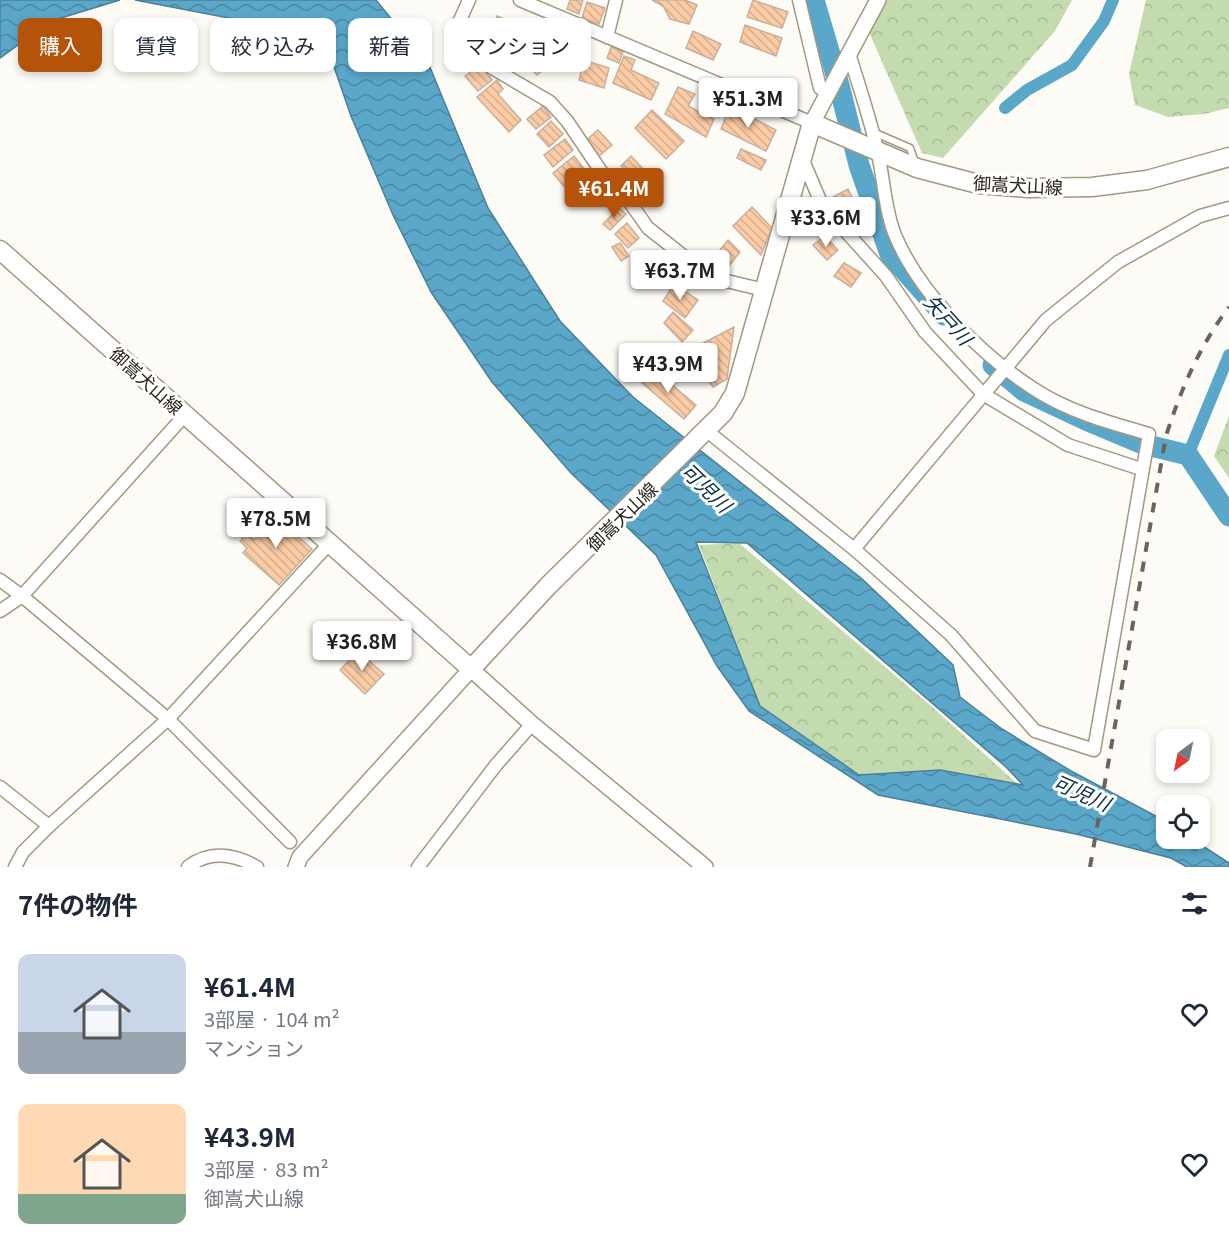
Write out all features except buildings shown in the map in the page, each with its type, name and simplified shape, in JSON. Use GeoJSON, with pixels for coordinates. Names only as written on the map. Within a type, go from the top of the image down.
{"type":"FeatureCollection","features":[{"type":"Feature","properties":{"kind":"main road","name":"御嵩犬山線"},"geometry":{"type":"LineString","coordinates":[[0,250],[471,669],[548,586],[705,434],[735,393],[812,123],[917,168],[978,184],[1028,188],[1092,187],[1147,180],[1229,157]]}},
{"type":"Feature","properties":{"kind":"street"},"geometry":{"type":"LineString","coordinates":[[469,0],[456,29],[484,63],[550,102],[567,121],[605,177],[626,197],[648,228],[710,277],[764,290]]}},
{"type":"Feature","properties":{"kind":"street"},"geometry":{"type":"LineString","coordinates":[[520,0],[812,123],[878,0]]}},
{"type":"Feature","properties":{"kind":"street"},"geometry":{"type":"LineString","coordinates":[[607,37],[616,0]]}},
{"type":"Feature","properties":{"kind":"street"},"geometry":{"type":"LineString","coordinates":[[799,0],[820,88],[828,94]]}},
{"type":"Feature","properties":{"kind":"street"},"geometry":{"type":"LineString","coordinates":[[705,434],[854,549],[951,635],[1035,731],[1094,750],[1149,434],[1116,427],[1062,404],[1034,389],[954,321],[905,257],[893,232],[878,151],[849,53]]}},
{"type":"Feature","properties":{"kind":"street"},"geometry":{"type":"LineString","coordinates":[[802,158],[822,205],[886,276],[925,332],[985,392],[1068,445],[1142,469]]}},
{"type":"Feature","properties":{"kind":"street"},"geometry":{"type":"LineString","coordinates":[[854,549],[1005,366],[1046,320],[1118,262],[1200,216],[1229,208]]}},
{"type":"Feature","properties":{"kind":"street"},"geometry":{"type":"LineString","coordinates":[[0,611],[22,596],[185,415]]}},
{"type":"Feature","properties":{"kind":"street"},"geometry":{"type":"LineString","coordinates":[[15,867],[23,852],[49,826],[168,719],[329,544]]}},
{"type":"Feature","properties":{"kind":"street"},"geometry":{"type":"LineString","coordinates":[[0,580],[168,719],[290,842]]}},
{"type":"Feature","properties":{"kind":"street"},"geometry":{"type":"LineString","coordinates":[[296,867],[300,857],[471,669],[532,724],[705,867]]}},
{"type":"Feature","properties":{"kind":"street"},"geometry":{"type":"LineString","coordinates":[[418,867],[496,765],[532,724]]}},
{"type":"Feature","properties":{"kind":"street"},"geometry":{"type":"LineString","coordinates":[[0,788],[49,826]]}},
{"type":"Feature","properties":{"kind":"street"},"geometry":{"type":"LineString","coordinates":[[188,867],[211,855],[231,856],[257,867]]}},
{"type":"Feature","properties":{"kind":"lane"},"geometry":{"type":"LineString","coordinates":[[872,132],[910,148],[917,168]]}},
{"type":"Feature","properties":{"kind":"green space"},"geometry":{"type":"Polygon","coordinates":[[[887,0],[1072,0],[1055,31],[943,158],[922,153],[869,32],[887,0]]]}},
{"type":"Feature","properties":{"kind":"green space"},"geometry":{"type":"Polygon","coordinates":[[[1146,0],[1229,0],[1229,108],[1204,114],[1168,117],[1135,105],[1129,74],[1146,0]]]}},
{"type":"Feature","properties":{"kind":"green space"},"geometry":{"type":"Polygon","coordinates":[[[1229,416],[1229,478],[1214,456],[1229,416]]]}},
{"type":"Feature","properties":{"kind":"green space"},"geometry":{"type":"Polygon","coordinates":[[[739,543],[931,706],[1020,786],[940,770],[859,775],[760,706],[699,545],[739,543]]]}},
{"type":"Feature","properties":{"kind":"water"},"geometry":{"type":"Polygon","coordinates":[[[0,0],[120,0],[61,18],[18,18],[18,45],[0,58],[0,0]]]}},
{"type":"Feature","properties":{"kind":"water","name":"可児川"},"geometry":{"type":"Polygon","coordinates":[[[135,0],[376,0],[391,18],[348,18],[348,72],[432,72],[488,208],[560,321],[633,397],[861,578],[953,665],[960,697],[1002,729],[1071,771],[1156,816],[1156,849],[1207,849],[1229,863],[1229,867],[1187,867],[1171,858],[1076,834],[878,795],[749,711],[717,666],[656,555],[571,473],[492,382],[431,292],[393,215],[351,116],[336,72],[336,18],[229,18],[135,0]],[[696,542],[760,706],[859,775],[940,770],[1023,785],[1006,767],[747,543],[696,542]]]}},
{"type":"Feature","properties":{"kind":"waterway","name":"矢戸川"},"geometry":{"type":"LineString","coordinates":[[814,0],[859,165],[890,254],[944,315]]}},
{"type":"Feature","properties":{"kind":"waterway"},"geometry":{"type":"LineString","coordinates":[[1005,108],[1027,90],[1072,65],[1104,21],[1113,0]]}},
{"type":"Feature","properties":{"kind":"waterway"},"geometry":{"type":"LineString","coordinates":[[1188,455],[1229,355]]}},
{"type":"Feature","properties":{"kind":"waterway","name":"矢戸川"},"geometry":{"type":"LineString","coordinates":[[993,365],[1024,391],[1086,420],[1143,444],[1188,455],[1229,516]]}},
{"type":"Feature","properties":{"kind":"railway"},"geometry":{"type":"LineString","coordinates":[[1090,867],[1166,436],[1192,369],[1209,337],[1229,307]]}}]}
